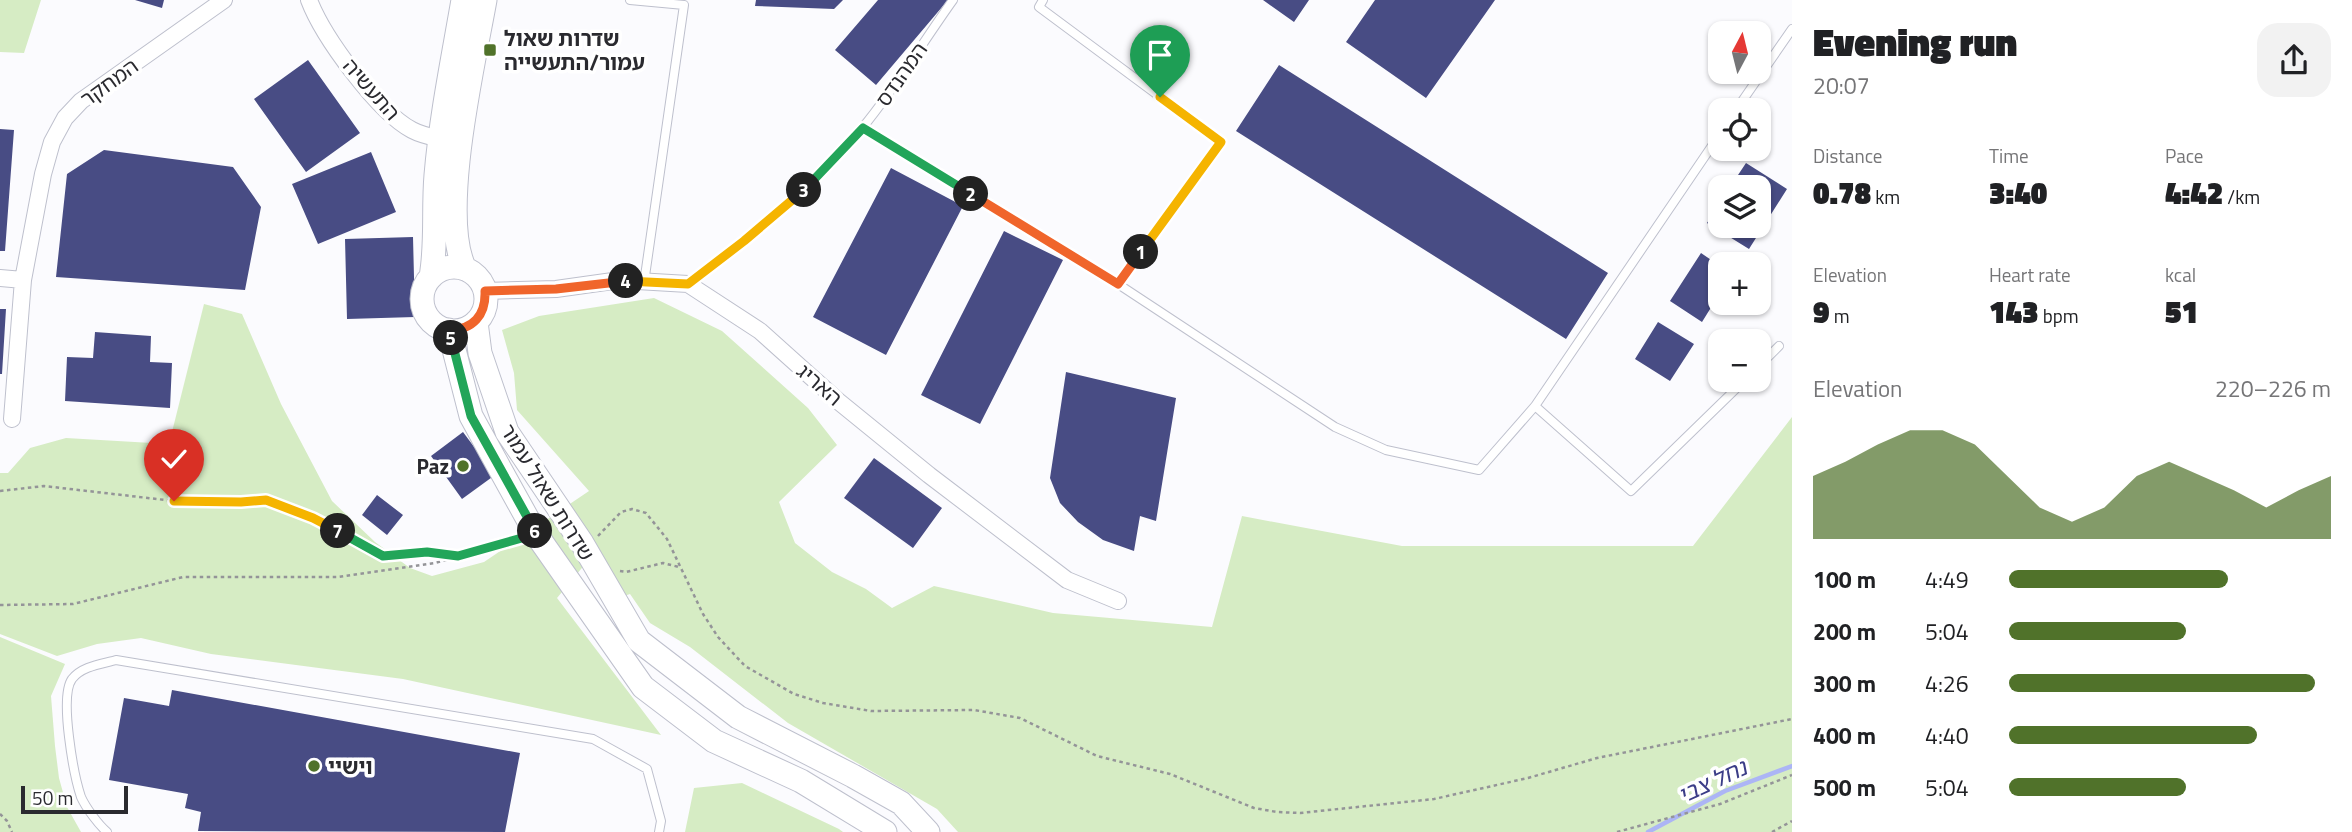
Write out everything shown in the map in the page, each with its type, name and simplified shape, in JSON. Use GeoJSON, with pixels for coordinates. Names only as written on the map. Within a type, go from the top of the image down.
{"type":"FeatureCollection","features":[{"type":"Feature","properties":{"kind":"street","name":"המחקר"},"geometry":{"type":"LineString","coordinates":[[12,419],[23,280],[43,174],[52,142],[65,118],[80,101],[224,0]]}},
{"type":"Feature","properties":{"kind":"street","name":"התעשיה"},"geometry":{"type":"LineString","coordinates":[[309,0],[332,42],[380,104],[414,131],[451,141]]}},
{"type":"Feature","properties":{"kind":"street"},"geometry":{"type":"LineString","coordinates":[[463,0],[451,141],[456,238],[458,256],[465,269]]}},
{"type":"Feature","properties":{"kind":"street"},"geometry":{"type":"LineString","coordinates":[[431,277],[444,269],[465,269],[474,274],[485,291],[482,313],[476,322],[468,327],[449,330],[439,327],[430,321],[424,312],[423,290],[431,277],[435,257],[433,208],[485,0]]}},
{"type":"Feature","properties":{"kind":"street"},"geometry":{"type":"LineString","coordinates":[[0,278],[23,280]]}},
{"type":"Feature","properties":{"kind":"street"},"geometry":{"type":"LineString","coordinates":[[485,291],[556,289],[620,280],[688,284]]}},
{"type":"Feature","properties":{"kind":"street","name":"האריג"},"geometry":{"type":"LineString","coordinates":[[688,284],[760,331],[838,401],[929,475],[1067,580],[1118,601]]}},
{"type":"Feature","properties":{"kind":"street","name":"שדרות שאול עמור"},"geometry":{"type":"LineString","coordinates":[[476,322],[480,353],[507,432],[582,543],[639,641],[738,717],[901,803],[928,832]]}},
{"type":"Feature","properties":{"kind":"street","name":"שדרות שאול עמור"},"geometry":{"type":"LineString","coordinates":[[449,330],[471,416],[536,534],[643,687],[714,741],[801,780],[885,832]]}},
{"type":"Feature","properties":{"kind":"lane"},"geometry":{"type":"LineString","coordinates":[[630,0],[684,5],[644,283]]}},
{"type":"Feature","properties":{"kind":"lane","name":"המהנדס"},"geometry":{"type":"LineString","coordinates":[[688,284],[744,241],[810,184],[863,128],[953,0]]}},
{"type":"Feature","properties":{"kind":"lane"},"geometry":{"type":"LineString","coordinates":[[1043,0],[1039,8],[1221,142],[1118,284]]}},
{"type":"Feature","properties":{"kind":"lane"},"geometry":{"type":"LineString","coordinates":[[1744,98],[1792,29]]}},
{"type":"Feature","properties":{"kind":"lane"},"geometry":{"type":"LineString","coordinates":[[863,128],[1118,284],[1335,427],[1386,450],[1479,470],[1535,406],[1708,152]]}},
{"type":"Feature","properties":{"kind":"lane"},"geometry":{"type":"LineString","coordinates":[[1771,354],[1779,346]]}},
{"type":"Feature","properties":{"kind":"lane"},"geometry":{"type":"LineString","coordinates":[[1535,406],[1632,491],[1733,392]]}},
{"type":"Feature","properties":{"kind":"lane"},"geometry":{"type":"LineString","coordinates":[[107,832],[82,798],[67,724],[67,695],[72,679],[90,667],[117,660],[593,739],[647,769],[661,821],[659,832]]}},
{"type":"Feature","properties":{"kind":"path"},"geometry":{"type":"LineString","coordinates":[[0,491],[44,486],[174,501],[266,500],[313,518],[383,556],[427,552],[458,556]]}},
{"type":"Feature","properties":{"kind":"path"},"geometry":{"type":"LineString","coordinates":[[582,543],[600,535],[621,512],[632,509],[646,513],[667,539],[703,614],[718,637],[745,666],[794,694],[823,703],[871,711],[974,710],[1020,718],[1097,756],[1170,774],[1254,807],[1277,812],[1300,813],[1434,799],[1528,778],[1597,758],[1792,719]]}},
{"type":"Feature","properties":{"kind":"path"},"geometry":{"type":"LineString","coordinates":[[0,605],[73,604],[183,577],[338,577],[435,563],[536,534]]}},
{"type":"Feature","properties":{"kind":"path"},"geometry":{"type":"LineString","coordinates":[[615,569],[626,572],[663,563],[680,567]]}},
{"type":"Feature","properties":{"kind":"path"},"geometry":{"type":"LineString","coordinates":[[1617,832],[1720,804],[1792,775]]}},
{"type":"Feature","properties":{"kind":"path"},"geometry":{"type":"LineString","coordinates":[[0,814],[12,832]]}},
{"type":"Feature","properties":{"kind":"path"},"geometry":{"type":"LineString","coordinates":[[1772,832],[1792,821]]}},
{"type":"Feature","properties":{"kind":"green space"},"geometry":{"type":"Polygon","coordinates":[[[0,0],[41,0],[24,53],[0,52],[0,0]]]}},
{"type":"Feature","properties":{"kind":"green space"},"geometry":{"type":"Polygon","coordinates":[[[654,298],[722,331],[808,408],[837,445],[779,502],[795,543],[832,572],[866,589],[892,608],[934,586],[1053,613],[1212,627],[1242,516],[1402,546],[1693,546],[1792,417],[1792,832],[958,832],[937,809],[788,723],[690,647],[650,623],[630,594],[621,597],[586,563],[557,598],[661,735],[403,679],[211,654],[141,638],[97,644],[57,656],[0,634],[0,473],[8,473],[30,448],[66,438],[169,444],[204,304],[242,314],[281,404],[332,501],[375,542],[410,568],[432,576],[484,562],[589,491],[517,410],[514,373],[502,330],[539,316],[654,298]]]}},
{"type":"Feature","properties":{"kind":"green space"},"geometry":{"type":"Polygon","coordinates":[[[0,637],[65,664],[51,696],[55,746],[59,778],[67,807],[81,832],[0,832],[0,637]]]}},
{"type":"Feature","properties":{"kind":"green space"},"geometry":{"type":"Polygon","coordinates":[[[742,783],[843,832],[685,832],[694,788],[742,783]]]}},
{"type":"Feature","properties":{"kind":"building"},"geometry":{"type":"Polygon","coordinates":[[[135,0],[164,0],[162,8],[135,0]]]}},
{"type":"Feature","properties":{"kind":"building"},"geometry":{"type":"Polygon","coordinates":[[[756,0],[843,0],[834,9],[755,6],[756,0]]]}},
{"type":"Feature","properties":{"kind":"building"},"geometry":{"type":"Polygon","coordinates":[[[878,0],[948,0],[876,85],[835,50],[878,0]]]}},
{"type":"Feature","properties":{"kind":"building"},"geometry":{"type":"Polygon","coordinates":[[[1263,0],[1309,0],[1294,22],[1263,0]]]}},
{"type":"Feature","properties":{"kind":"building"},"geometry":{"type":"Polygon","coordinates":[[[1375,0],[1495,0],[1426,98],[1346,42],[1375,0]]]}},
{"type":"Feature","properties":{"kind":"building"},"geometry":{"type":"Polygon","coordinates":[[[308,60],[360,133],[306,172],[254,99],[308,60]]]}},
{"type":"Feature","properties":{"kind":"building"},"geometry":{"type":"Polygon","coordinates":[[[1279,65],[1608,273],[1566,339],[1236,131],[1279,65]]]}},
{"type":"Feature","properties":{"kind":"building"},"geometry":{"type":"Polygon","coordinates":[[[0,129],[14,130],[5,251],[0,251],[0,129]]]}},
{"type":"Feature","properties":{"kind":"building"},"geometry":{"type":"Polygon","coordinates":[[[104,150],[233,167],[261,207],[245,290],[56,277],[67,174],[104,150]]]}},
{"type":"Feature","properties":{"kind":"building"},"geometry":{"type":"Polygon","coordinates":[[[371,152],[396,212],[318,244],[292,184],[371,152]]]}},
{"type":"Feature","properties":{"kind":"building"},"geometry":{"type":"Polygon","coordinates":[[[1746,163],[1765,175],[1738,175],[1746,163]]]}},
{"type":"Feature","properties":{"kind":"building"},"geometry":{"type":"Polygon","coordinates":[[[891,168],[963,206],[886,355],[813,317],[891,168]]]}},
{"type":"Feature","properties":{"kind":"building"},"geometry":{"type":"Polygon","coordinates":[[[1771,179],[1787,189],[1771,214],[1771,179]]]}},
{"type":"Feature","properties":{"kind":"building"},"geometry":{"type":"Polygon","coordinates":[[[1004,231],[1063,260],[980,424],[921,395],[1004,231]]]}},
{"type":"Feature","properties":{"kind":"building"},"geometry":{"type":"Polygon","coordinates":[[[413,237],[415,317],[347,319],[345,239],[413,237]]]}},
{"type":"Feature","properties":{"kind":"building"},"geometry":{"type":"Polygon","coordinates":[[[1731,238],[1756,238],[1749,249],[1731,238]]]}},
{"type":"Feature","properties":{"kind":"building"},"geometry":{"type":"Polygon","coordinates":[[[1701,253],[1708,258],[1708,312],[1702,322],[1670,301],[1701,253]]]}},
{"type":"Feature","properties":{"kind":"building"},"geometry":{"type":"Polygon","coordinates":[[[0,309],[6,309],[2,374],[0,374],[0,309]]]}},
{"type":"Feature","properties":{"kind":"building"},"geometry":{"type":"Polygon","coordinates":[[[1658,322],[1694,344],[1670,381],[1635,359],[1658,322]]]}},
{"type":"Feature","properties":{"kind":"building"},"geometry":{"type":"Polygon","coordinates":[[[95,332],[151,336],[150,362],[172,363],[170,408],[65,401],[67,357],[93,358],[95,332]]]}},
{"type":"Feature","properties":{"kind":"building"},"geometry":{"type":"Polygon","coordinates":[[[1066,372],[1176,398],[1156,521],[1140,516],[1134,551],[1103,540],[1078,522],[1060,503],[1050,478],[1066,372]]]}},
{"type":"Feature","properties":{"kind":"building","name":"Paz"},"geometry":{"type":"Polygon","coordinates":[[[463,432],[495,475],[462,499],[431,456],[463,432]]]}},
{"type":"Feature","properties":{"kind":"building"},"geometry":{"type":"Polygon","coordinates":[[[874,458],[942,508],[913,548],[844,498],[874,458]]]}},
{"type":"Feature","properties":{"kind":"building"},"geometry":{"type":"Polygon","coordinates":[[[377,495],[403,515],[387,535],[362,515],[377,495]]]}},
{"type":"Feature","properties":{"kind":"building","name":"וישיי"},"geometry":{"type":"Polygon","coordinates":[[[172,690],[520,753],[505,832],[198,831],[201,812],[185,808],[188,794],[109,780],[124,698],[169,706],[172,690]]]}},
{"type":"Feature","properties":{"kind":"waterway","name":"נחל צבי"},"geometry":{"type":"LineString","coordinates":[[1648,832],[1725,791],[1792,766]]}},
{"type":"Feature","properties":{"kind":"place","name":"שדרות שאול עמור/התעשייה"},"geometry":{"type":"Point","coordinates":[490,50]}},
{"type":"Feature","properties":{"kind":"place","name":"Paz"},"geometry":{"type":"Point","coordinates":[463,466]}},
{"type":"Feature","properties":{"kind":"place","name":"וישיי"},"geometry":{"type":"Point","coordinates":[314,766]}},
{"type":"Feature","properties":{"kind":"route"},"geometry":{"type":"LineString","coordinates":[[174,501],[266,500],[313,518],[383,556],[427,552],[458,556],[536,534],[471,416],[449,330],[458,330],[476,322],[482,313],[485,291],[556,289],[620,280],[688,284],[744,241],[810,184],[863,128],[1118,284],[1221,142],[1160,97]]}}]}
